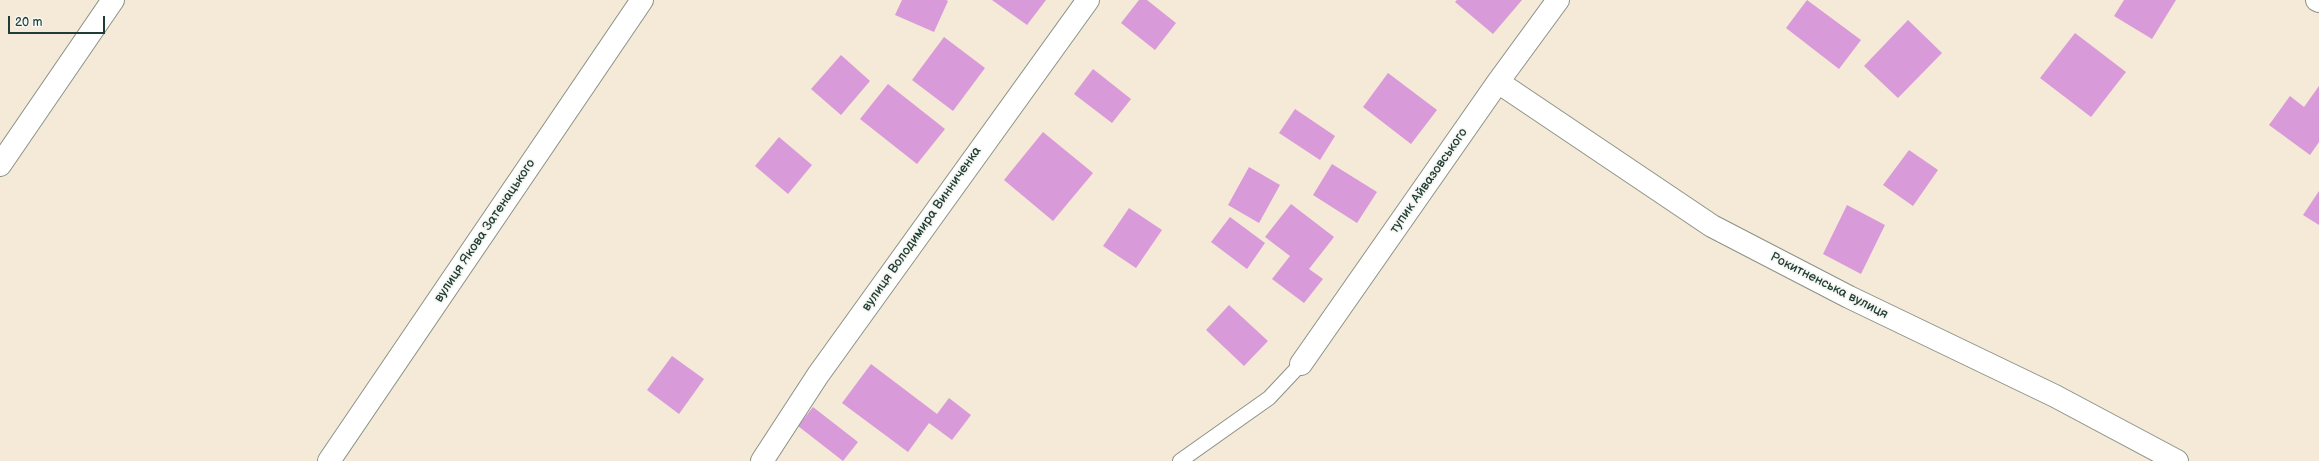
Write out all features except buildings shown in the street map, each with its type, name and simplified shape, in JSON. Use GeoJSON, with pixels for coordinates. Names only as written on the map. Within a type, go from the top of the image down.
{"type":"FeatureCollection","features":[{"type":"Feature","properties":{"kind":"street"},"geometry":{"type":"LineString","coordinates":[[0,164],[113,0]]}},
{"type":"Feature","properties":{"kind":"street","name":"вулиця Якова Затенацького"},"geometry":{"type":"LineString","coordinates":[[328,461],[642,0]]}},
{"type":"Feature","properties":{"kind":"street","name":"вулиця Володимира Винниченка"},"geometry":{"type":"LineString","coordinates":[[762,461],[818,375],[1088,0]]}},
{"type":"Feature","properties":{"kind":"street","name":"тупик Айвазовського"},"geometry":{"type":"LineString","coordinates":[[1301,364],[1498,82],[1558,0]]}},
{"type":"Feature","properties":{"kind":"street","name":"Рокитненська вулиця"},"geometry":{"type":"LineString","coordinates":[[1498,82],[1712,226],[1849,297],[2055,396],[2178,461]]}},
{"type":"Feature","properties":{"kind":"lane"},"geometry":{"type":"LineString","coordinates":[[1180,461],[1269,398],[1301,364]]}}]}
